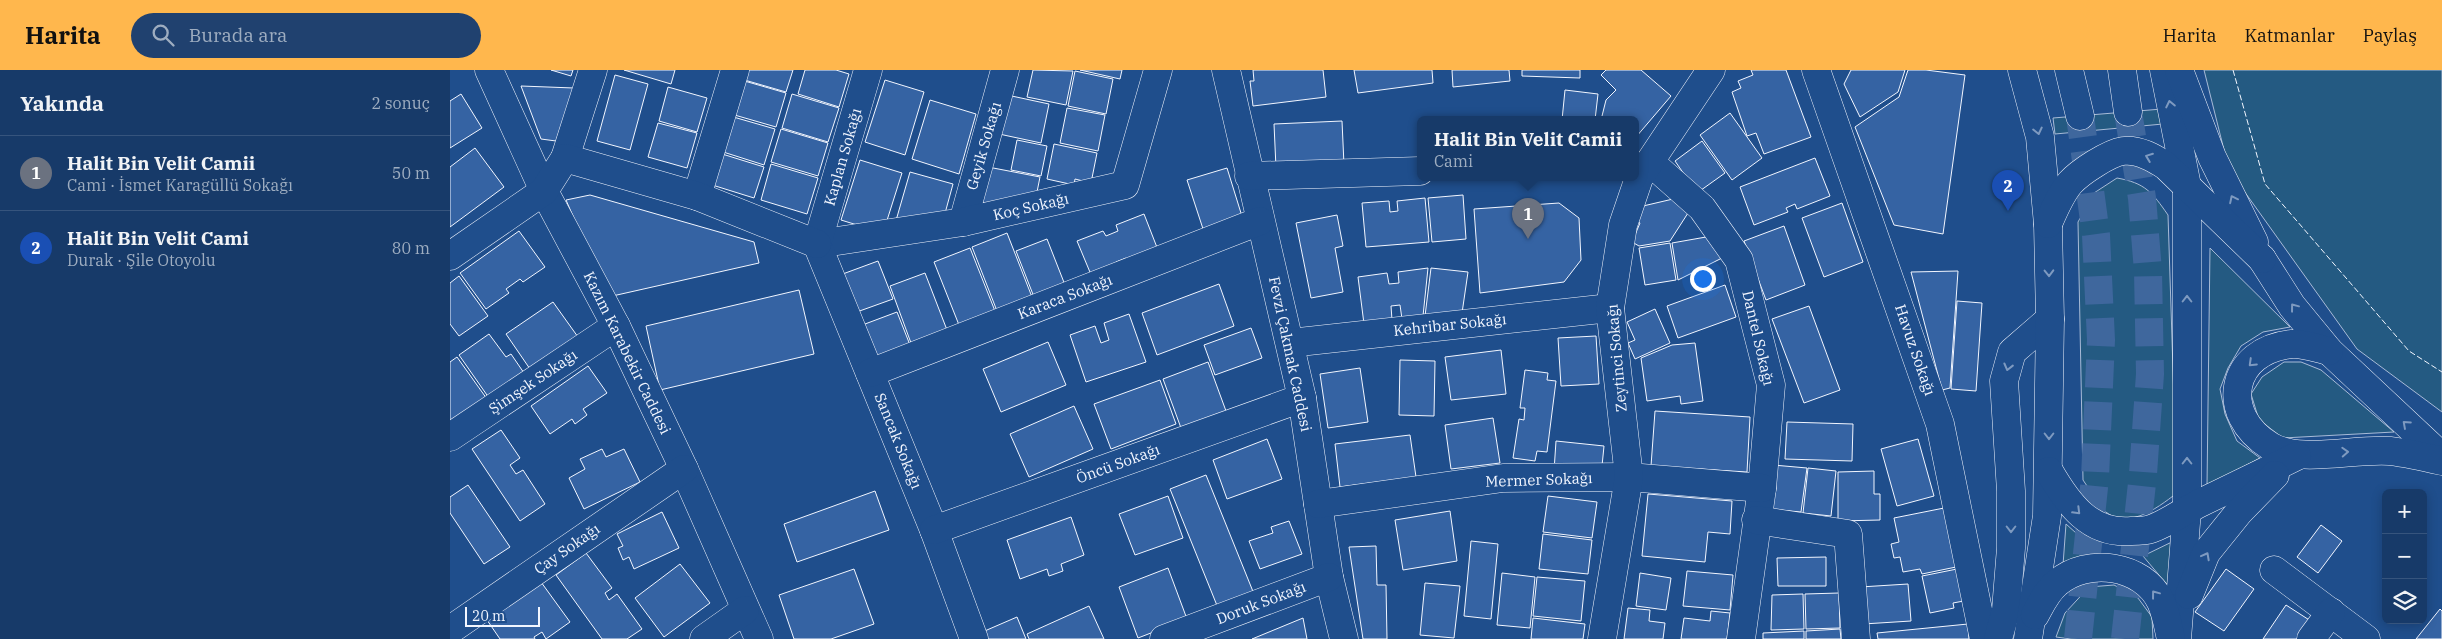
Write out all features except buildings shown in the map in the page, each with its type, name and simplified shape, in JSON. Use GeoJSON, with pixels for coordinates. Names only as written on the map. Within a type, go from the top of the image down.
{"type":"FeatureCollection","features":[{"type":"Feature","properties":{"kind":"main road","name":"Kazım Karabekir Caddesi"},"geometry":{"type":"LineString","coordinates":[[489,70],[544,191],[616,326],[684,469],[759,639]]}},
{"type":"Feature","properties":{"kind":"main road"},"geometry":{"type":"LineString","coordinates":[[450,256],[544,191],[565,158],[593,70]]}},
{"type":"Feature","properties":{"kind":"main road"},"geometry":{"type":"LineString","coordinates":[[697,196],[735,70]]}},
{"type":"Feature","properties":{"kind":"main road","name":"Kaplan Sokağı"},"geometry":{"type":"LineString","coordinates":[[817,244],[868,70]]}},
{"type":"Feature","properties":{"kind":"main road","name":"Geyik Sokağı"},"geometry":{"type":"LineString","coordinates":[[963,222],[1006,70]]}},
{"type":"Feature","properties":{"kind":"main road","name":"Koç Sokağı"},"geometry":{"type":"LineString","coordinates":[[817,244],[963,222],[1125,185],[1158,70]]}},
{"type":"Feature","properties":{"kind":"main road","name":"Fevzi Çakmak Caddesi"},"geometry":{"type":"LineString","coordinates":[[1226,70],[1249,176],[1302,398],[1329,577],[1344,639]]}},
{"type":"Feature","properties":{"kind":"main road","name":"Zeytinci Sokağı"},"geometry":{"type":"LineString","coordinates":[[1641,173],[1711,70]]}},
{"type":"Feature","properties":{"kind":"main road","name":"Havuz Sokağı"},"geometry":{"type":"LineString","coordinates":[[1816,70],[1940,424],[1984,639]]}},
{"type":"Feature","properties":{"kind":"main road"},"geometry":{"type":"LineString","coordinates":[[2069,70],[2080,116]]}},
{"type":"Feature","properties":{"kind":"main road"},"geometry":{"type":"LineString","coordinates":[[2122,70],[2128,112]]}},
{"type":"Feature","properties":{"kind":"main road"},"geometry":{"type":"LineString","coordinates":[[2164,70],[2187,186],[2187,510],[2176,632]]}},
{"type":"Feature","properties":{"kind":"main road"},"geometry":{"type":"LineString","coordinates":[[2179,70],[2212,157],[2262,259],[2292,306],[2329,351],[2442,459]]}},
{"type":"Feature","properties":{"kind":"main road"},"geometry":{"type":"LineString","coordinates":[[2022,75],[2040,137],[2048,224],[2050,320],[2047,516],[2029,631]]}},
{"type":"Feature","properties":{"kind":"main road"},"geometry":{"type":"LineString","coordinates":[[2048,224],[2071,182],[2108,155],[2124,151],[2150,156],[2166,166],[2262,259]]}},
{"type":"Feature","properties":{"kind":"main road"},"geometry":{"type":"LineString","coordinates":[[565,158],[697,196],[817,244]]}},
{"type":"Feature","properties":{"kind":"main road"},"geometry":{"type":"LineString","coordinates":[[1249,176],[1417,171]]}},
{"type":"Feature","properties":{"kind":"main road","name":"Dantel Sokağı"},"geometry":{"type":"LineString","coordinates":[[1641,173],[1702,208],[1740,260],[1772,386],[1762,488],[1756,520],[1741,639]]}},
{"type":"Feature","properties":{"kind":"main road","name":"Zeytinci Sokağı"},"geometry":{"type":"LineString","coordinates":[[1602,639],[1629,477],[1610,308],[1623,225],[1638,181]]}},
{"type":"Feature","properties":{"kind":"main road","name":"Karaca Sokağı"},"geometry":{"type":"LineString","coordinates":[[870,373],[1260,220]]}},
{"type":"Feature","properties":{"kind":"main road","name":"Sancak Sokağı"},"geometry":{"type":"LineString","coordinates":[[817,244],[934,530],[974,639]]}},
{"type":"Feature","properties":{"kind":"main road","name":"Kehribar Sokağı"},"geometry":{"type":"LineString","coordinates":[[1290,343],[1610,308]]}},
{"type":"Feature","properties":{"kind":"main road"},"geometry":{"type":"LineString","coordinates":[[1998,639],[2006,610],[2011,548],[2004,381],[2012,352],[2050,320]]}},
{"type":"Feature","properties":{"kind":"main road","name":"Şimşek Sokağı"},"geometry":{"type":"LineString","coordinates":[[450,437],[616,326]]}},
{"type":"Feature","properties":{"kind":"main road"},"geometry":{"type":"LineString","coordinates":[[2297,456],[2272,447],[2255,435],[2240,414],[2236,389],[2248,365],[2268,350],[2294,344],[2329,351]]}},
{"type":"Feature","properties":{"kind":"main road","name":"Öncü Sokağı"},"geometry":{"type":"LineString","coordinates":[[934,530],[1302,398]]}},
{"type":"Feature","properties":{"kind":"main road"},"geometry":{"type":"LineString","coordinates":[[2049,472],[2061,492],[2076,511],[2101,528],[2123,532],[2148,530],[2297,456],[2347,451],[2389,451],[2442,459]]}},
{"type":"Feature","properties":{"kind":"main road"},"geometry":{"type":"LineString","coordinates":[[2176,632],[2206,553],[2255,494],[2297,456]]}},
{"type":"Feature","properties":{"kind":"main road","name":"Çay Sokağı"},"geometry":{"type":"LineString","coordinates":[[450,630],[684,469]]}},
{"type":"Feature","properties":{"kind":"main road","name":"Mermer Sokağı"},"geometry":{"type":"LineString","coordinates":[[1318,504],[1503,478],[1629,477],[1762,488]]}},
{"type":"Feature","properties":{"kind":"main road"},"geometry":{"type":"LineString","coordinates":[[1756,520],[1848,534],[1856,639]]}},
{"type":"Feature","properties":{"kind":"main road"},"geometry":{"type":"LineString","coordinates":[[2029,631],[2046,595],[2063,578],[2090,568],[2110,568],[2126,571],[2142,578],[2154,591],[2176,632]]}},
{"type":"Feature","properties":{"kind":"main road"},"geometry":{"type":"LineString","coordinates":[[2274,570],[2366,639]]}},
{"type":"Feature","properties":{"kind":"main road","name":"Doruk Sokağı"},"geometry":{"type":"LineString","coordinates":[[1164,639],[1329,577]]}},
{"type":"Feature","properties":{"kind":"main road"},"geometry":{"type":"LineString","coordinates":[[704,639],[745,610]]}},
{"type":"Feature","properties":{"kind":"main road"},"geometry":{"type":"LineString","coordinates":[[2311,639],[2331,612]]}},
{"type":"Feature","properties":{"kind":"shaded area"},"geometry":{"type":"Polygon","coordinates":[[[2204,70],[2442,70],[2442,412],[2357,349],[2229,170],[2204,70]]]}},
{"type":"Feature","properties":{"kind":"shaded area"},"geometry":{"type":"Polygon","coordinates":[[[2162,109],[2163,124],[2055,134],[2053,118],[2162,109]]]}},
{"type":"Feature","properties":{"kind":"shaded area"},"geometry":{"type":"Polygon","coordinates":[[[2117,178],[2135,183],[2147,190],[2168,215],[2177,493],[2160,506],[2140,516],[2130,518],[2110,515],[2100,507],[2083,480],[2078,222],[2094,193],[2117,178]]]}},
{"type":"Feature","properties":{"kind":"shaded area"},"geometry":{"type":"Polygon","coordinates":[[[2210,248],[2290,327],[2263,332],[2241,346],[2228,368],[2220,389],[2225,414],[2237,441],[2260,458],[2207,486],[2210,248]]]}},
{"type":"Feature","properties":{"kind":"shaded area"},"geometry":{"type":"Polygon","coordinates":[[[2284,362],[2301,362],[2321,370],[2394,432],[2283,438],[2259,420],[2251,394],[2262,377],[2284,362]]]}},
{"type":"Feature","properties":{"kind":"shaded area"},"geometry":{"type":"Polygon","coordinates":[[[2066,524],[2096,551],[2063,565],[2066,524]]]}},
{"type":"Feature","properties":{"kind":"shaded area"},"geometry":{"type":"Polygon","coordinates":[[[2180,538],[2174,593],[2143,556],[2180,538]]]}},
{"type":"Feature","properties":{"kind":"shaded area"},"geometry":{"type":"Polygon","coordinates":[[[2114,585],[2138,598],[2152,617],[2153,639],[2071,639],[2056,637],[2065,613],[2089,587],[2114,585]]]}},
{"type":"Feature","properties":{"kind":"tunnel"},"geometry":{"type":"LineString","coordinates":[[2125,639],[2143,474],[2150,374],[2148,271],[2142,198],[2128,112]]}},
{"type":"Feature","properties":{"kind":"tunnel"},"geometry":{"type":"LineString","coordinates":[[2078,639],[2095,478],[2101,340],[2096,235],[2080,116]]}},
{"type":"Feature","properties":{"kind":"fence"},"geometry":{"type":"LineString","coordinates":[[2233,70],[2265,184],[2409,351],[2442,372]]}},
{"type":"Feature","properties":{"kind":"place","name":"Halit Bin Velit Cami"},"geometry":{"type":"Point","coordinates":[2008,211]}},
{"type":"Feature","properties":{"kind":"place","name":"Halit Bin Velit Camii"},"geometry":{"type":"Point","coordinates":[1528,239]}}]}
